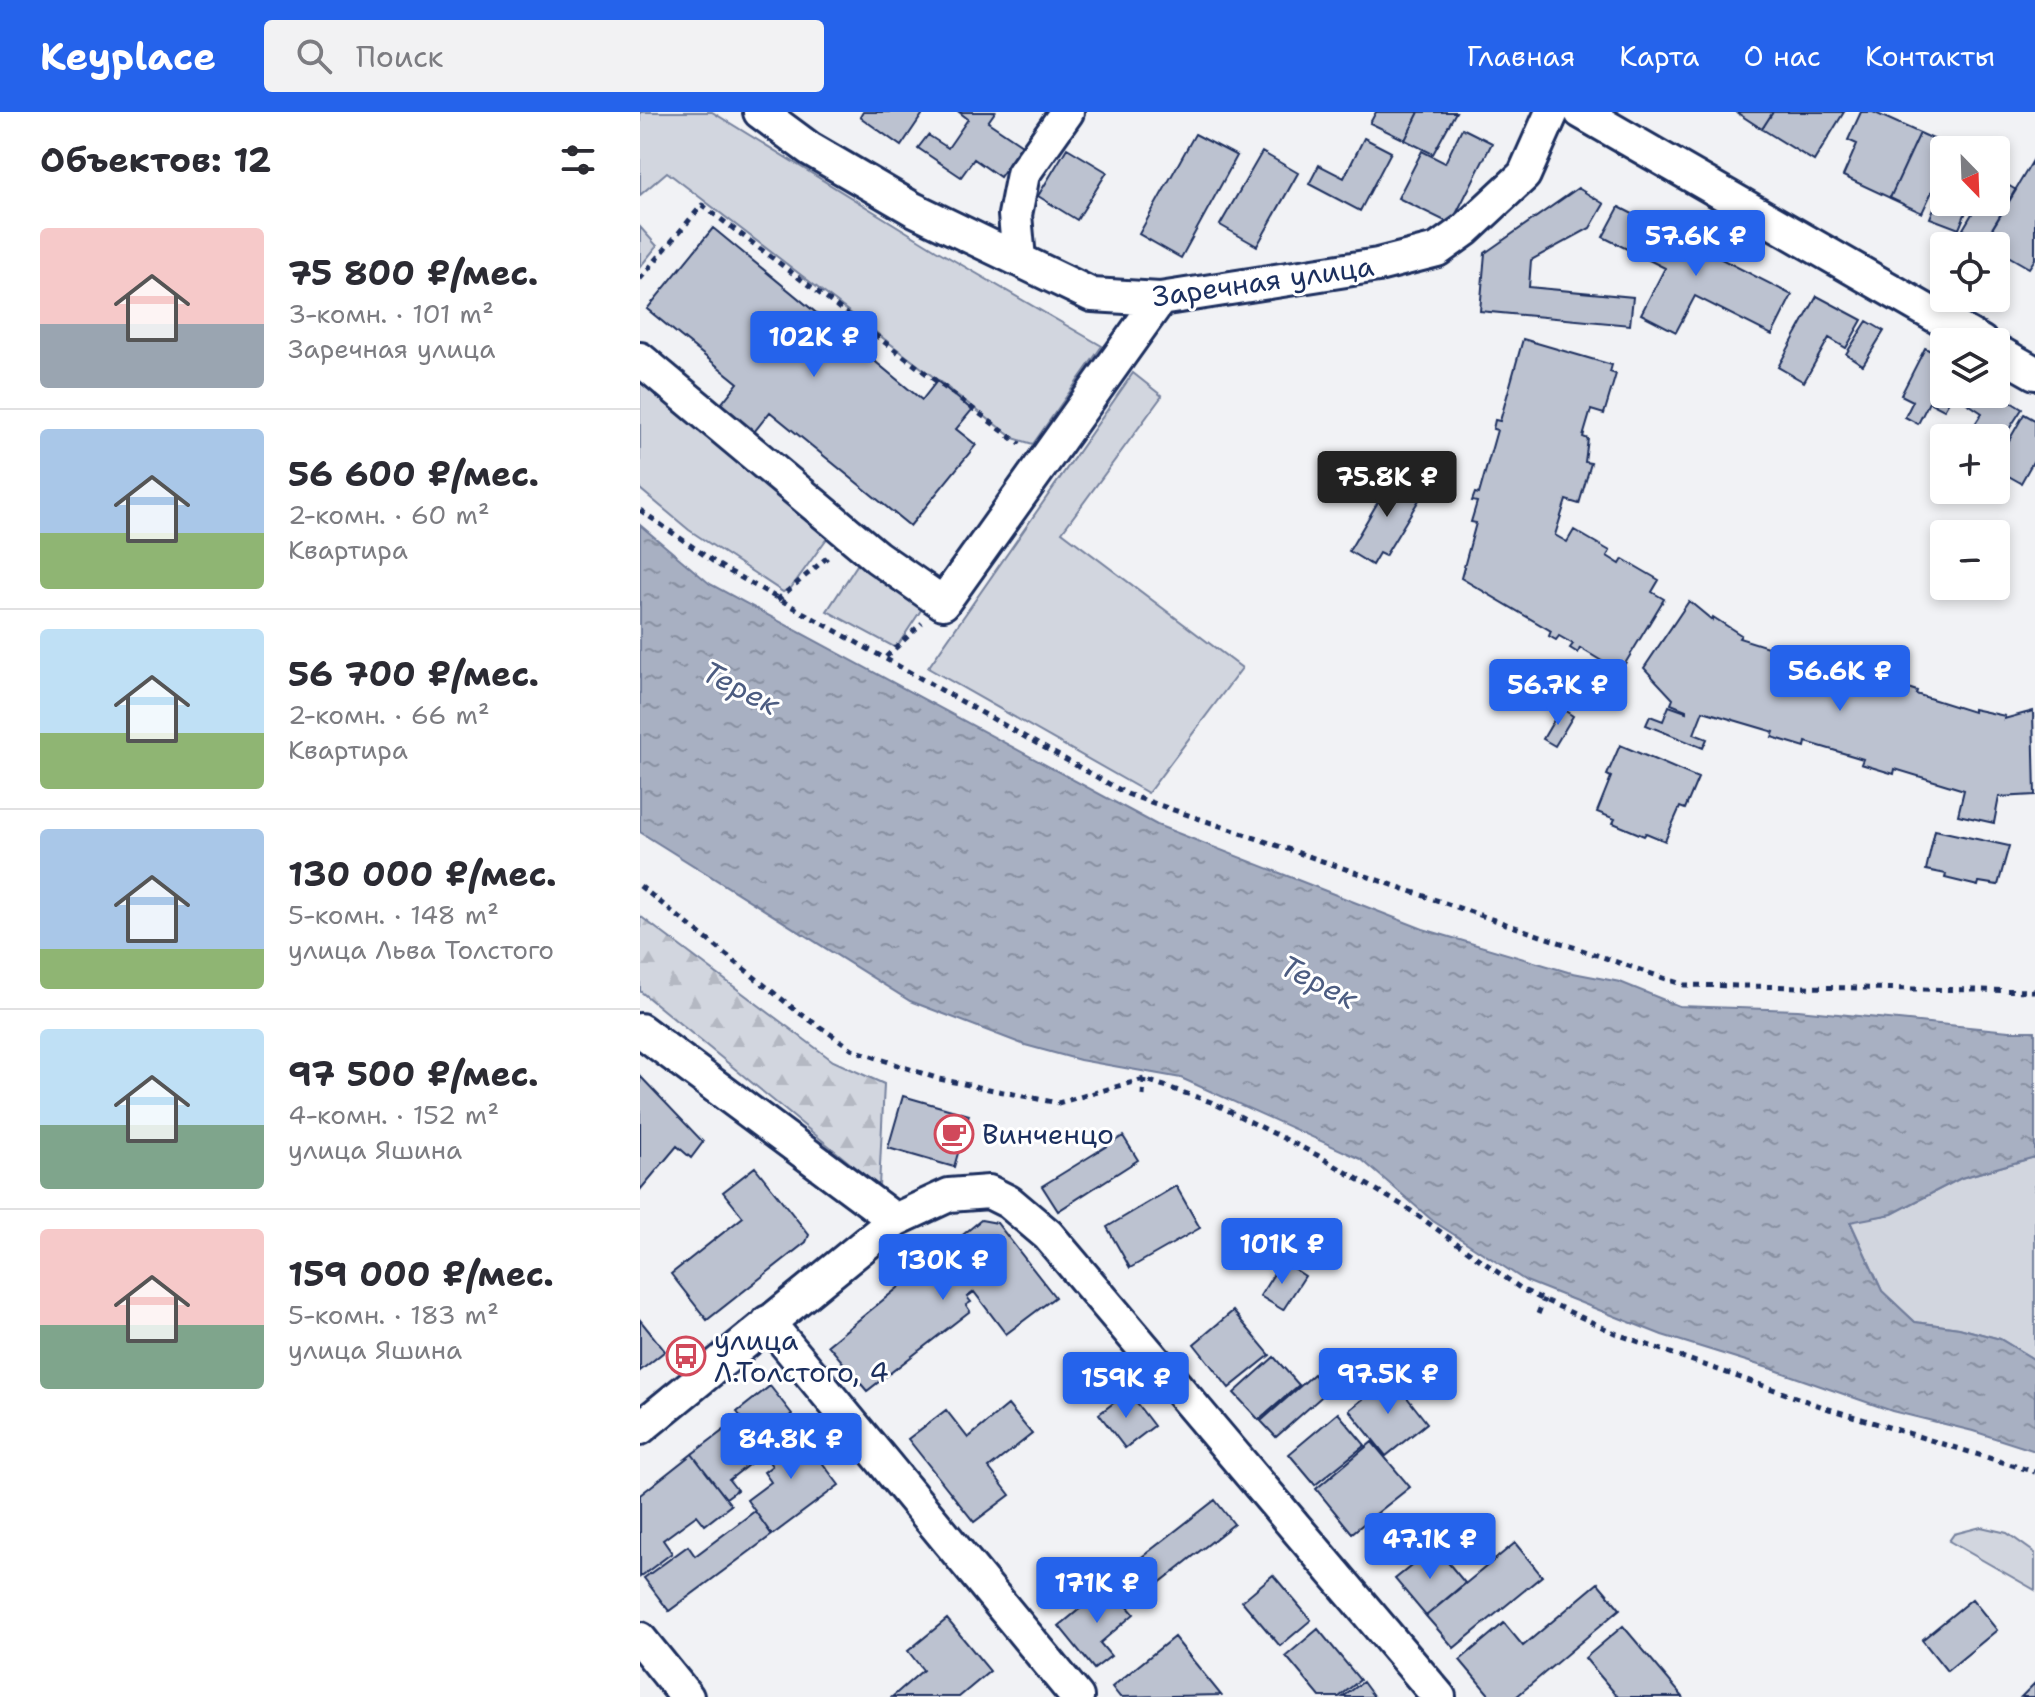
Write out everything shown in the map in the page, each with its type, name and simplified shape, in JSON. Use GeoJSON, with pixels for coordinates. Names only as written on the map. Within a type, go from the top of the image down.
{"type":"FeatureCollection","features":[{"type":"Feature","properties":{"kind":"street","name":"Заречная улица"},"geometry":{"type":"LineString","coordinates":[[760,112],[810,149],[913,209],[1092,295],[1160,299],[1378,265],[1437,250],[1465,230],[1524,175],[1552,112]]}},
{"type":"Feature","properties":{"kind":"street"},"geometry":{"type":"LineString","coordinates":[[1019,259],[1015,215],[1023,174],[1067,112]]}},
{"type":"Feature","properties":{"kind":"street"},"geometry":{"type":"LineString","coordinates":[[1581,112],[1957,328]]}},
{"type":"Feature","properties":{"kind":"street"},"geometry":{"type":"LineString","coordinates":[[640,359],[852,536],[943,603],[1160,299]]}},
{"type":"Feature","properties":{"kind":"street"},"geometry":{"type":"LineString","coordinates":[[2010,359],[2035,373]]}},
{"type":"Feature","properties":{"kind":"street"},"geometry":{"type":"LineString","coordinates":[[640,1030],[895,1220]]}},
{"type":"Feature","properties":{"kind":"street"},"geometry":{"type":"LineString","coordinates":[[640,1428],[895,1220],[949,1195],[989,1192],[1032,1218],[1439,1697]]}},
{"type":"Feature","properties":{"kind":"street"},"geometry":{"type":"LineString","coordinates":[[768,1322],[1077,1697]]}},
{"type":"Feature","properties":{"kind":"street"},"geometry":{"type":"LineString","coordinates":[[640,1639],[687,1697]]}},
{"type":"Feature","properties":{"kind":"path"},"geometry":{"type":"LineString","coordinates":[[640,279],[702,205],[1011,439],[1045,459]]}},
{"type":"Feature","properties":{"kind":"path"},"geometry":{"type":"LineString","coordinates":[[640,510],[720,566],[777,600],[885,657],[1127,794],[1684,985],[2035,991]]}},
{"type":"Feature","properties":{"kind":"path"},"geometry":{"type":"LineString","coordinates":[[777,600],[852,536]]}},
{"type":"Feature","properties":{"kind":"path"},"geometry":{"type":"LineString","coordinates":[[885,657],[943,603]]}},
{"type":"Feature","properties":{"kind":"path"},"geometry":{"type":"LineString","coordinates":[[640,886],[798,1012],[854,1050],[939,1079],[1058,1103],[1144,1079],[1211,1102],[1317,1155],[1407,1208],[1523,1290],[1617,1334],[1815,1404],[2035,1472]]}},
{"type":"Feature","properties":{"kind":"path"},"geometry":{"type":"LineString","coordinates":[[1143,1096],[1144,1079]]}},
{"type":"Feature","properties":{"kind":"path"},"geometry":{"type":"LineString","coordinates":[[1538,1314],[1544,1299]]}},
{"type":"Feature","properties":{"kind":"green space"},"geometry":{"type":"Polygon","coordinates":[[[640,112],[712,112],[936,250],[1102,346],[1033,444],[1013,438],[667,172],[640,195],[640,112]]]}},
{"type":"Feature","properties":{"kind":"green space"},"geometry":{"type":"Polygon","coordinates":[[[640,227],[657,246],[640,267],[640,227]]]}},
{"type":"Feature","properties":{"kind":"green space"},"geometry":{"type":"Polygon","coordinates":[[[1133,373],[1162,396],[1062,532],[1242,668],[1148,793],[928,668],[1133,373]]]}},
{"type":"Feature","properties":{"kind":"green space"},"geometry":{"type":"Polygon","coordinates":[[[640,379],[833,530],[791,588],[783,592],[689,530],[640,489],[640,379]]]}},
{"type":"Feature","properties":{"kind":"green space"},"geometry":{"type":"Polygon","coordinates":[[[861,559],[925,604],[896,648],[827,611],[861,559]]]}},
{"type":"Feature","properties":{"kind":"green space"},"geometry":{"type":"Polygon","coordinates":[[[640,916],[833,1061],[884,1084],[879,1187],[640,991],[640,916]]]}},
{"type":"Feature","properties":{"kind":"green space"},"geometry":{"type":"Polygon","coordinates":[[[2035,1157],[2035,1360],[2000,1339],[1959,1328],[1915,1322],[1882,1291],[1850,1221],[1892,1214],[1961,1178],[2035,1157]]]}},
{"type":"Feature","properties":{"kind":"green space"},"geometry":{"type":"Polygon","coordinates":[[[1981,1527],[2007,1533],[2035,1553],[2035,1590],[1949,1541],[1954,1534],[1981,1527]]]}},
{"type":"Feature","properties":{"kind":"water","name":"Терек"},"geometry":{"type":"Polygon","coordinates":[[[640,525],[710,584],[1157,825],[1423,929],[1568,972],[1620,982],[1679,1006],[1798,1010],[2035,1031],[2035,1157],[1961,1178],[1892,1214],[1850,1222],[1882,1291],[1915,1322],[1959,1328],[2000,1339],[2035,1360],[2035,1451],[1973,1431],[1892,1411],[1662,1335],[1526,1281],[1433,1221],[1361,1159],[1181,1078],[1080,1060],[1025,1045],[910,1001],[640,832],[640,525]]]}},
{"type":"Feature","properties":{"kind":"building"},"geometry":{"type":"Polygon","coordinates":[[[863,112],[924,112],[901,146],[860,117],[863,112]]]}},
{"type":"Feature","properties":{"kind":"building"},"geometry":{"type":"Polygon","coordinates":[[[959,112],[995,112],[988,122],[1022,145],[1000,177],[974,159],[961,177],[918,148],[928,135],[948,148],[968,119],[959,112]]]}},
{"type":"Feature","properties":{"kind":"building"},"geometry":{"type":"Polygon","coordinates":[[[1376,112],[1419,112],[1405,140],[1370,123],[1376,112]]]}},
{"type":"Feature","properties":{"kind":"building"},"geometry":{"type":"Polygon","coordinates":[[[1419,112],[1456,112],[1433,154],[1405,140],[1419,112]]]}},
{"type":"Feature","properties":{"kind":"building"},"geometry":{"type":"Polygon","coordinates":[[[1736,112],[1773,112],[1762,129],[1736,112]]]}},
{"type":"Feature","properties":{"kind":"building"},"geometry":{"type":"Polygon","coordinates":[[[1773,112],[1844,112],[1814,161],[1762,129],[1773,112]]]}},
{"type":"Feature","properties":{"kind":"building"},"geometry":{"type":"Polygon","coordinates":[[[1861,112],[1873,112],[1920,133],[1890,198],[1843,176],[1857,144],[1848,140],[1861,112]]]}},
{"type":"Feature","properties":{"kind":"building"},"geometry":{"type":"Polygon","coordinates":[[[1462,128],[1492,143],[1451,224],[1398,198],[1422,151],[1445,163],[1462,128]]]}},
{"type":"Feature","properties":{"kind":"building"},"geometry":{"type":"Polygon","coordinates":[[[1920,133],[1930,138],[1930,196],[1922,213],[1890,198],[1920,133]]]}},
{"type":"Feature","properties":{"kind":"building"},"geometry":{"type":"Polygon","coordinates":[[[1195,134],[1237,156],[1181,258],[1139,234],[1195,134]]]}},
{"type":"Feature","properties":{"kind":"building"},"geometry":{"type":"Polygon","coordinates":[[[1364,138],[1391,152],[1360,211],[1309,184],[1319,165],[1344,178],[1364,138]]]}},
{"type":"Feature","properties":{"kind":"building"},"geometry":{"type":"Polygon","coordinates":[[[1067,148],[1107,172],[1077,220],[1038,196],[1067,148]]]}},
{"type":"Feature","properties":{"kind":"building"},"geometry":{"type":"Polygon","coordinates":[[[1262,152],[1298,173],[1257,246],[1220,225],[1262,152]]]}},
{"type":"Feature","properties":{"kind":"building"},"geometry":{"type":"Polygon","coordinates":[[[2035,157],[2035,259],[2029,268],[2010,257],[2010,232],[1990,232],[2000,216],[2010,216],[2010,199],[2035,157]]]}},
{"type":"Feature","properties":{"kind":"building"},"geometry":{"type":"Polygon","coordinates":[[[2010,186],[2016,190],[2010,200],[2010,186]]]}},
{"type":"Feature","properties":{"kind":"building"},"geometry":{"type":"Polygon","coordinates":[[[1578,188],[1604,204],[1590,228],[1531,260],[1529,287],[1633,297],[1630,325],[1480,311],[1485,253],[1578,188]]]}},
{"type":"Feature","properties":{"kind":"building"},"geometry":{"type":"Polygon","coordinates":[[[1619,207],[1792,295],[1772,335],[1695,296],[1676,332],[1641,314],[1665,268],[1603,237],[1619,207]]]}},
{"type":"Feature","properties":{"kind":"building"},"geometry":{"type":"Polygon","coordinates":[[[1931,216],[1964,216],[1959,229],[1931,216]]]}},
{"type":"Feature","properties":{"kind":"building"},"geometry":{"type":"Polygon","coordinates":[[[1971,216],[2000,216],[1990,232],[1968,232],[1963,229],[1971,216]]]}},
{"type":"Feature","properties":{"kind":"building"},"geometry":{"type":"Polygon","coordinates":[[[713,228],[922,400],[937,381],[972,410],[956,429],[976,445],[910,526],[770,412],[754,432],[721,404],[738,383],[647,309],[713,228]]]}},
{"type":"Feature","properties":{"kind":"building"},"geometry":{"type":"Polygon","coordinates":[[[1817,296],[1862,320],[1846,348],[1829,338],[1804,382],[1778,367],[1817,296]]]}},
{"type":"Feature","properties":{"kind":"building"},"geometry":{"type":"Polygon","coordinates":[[[1867,321],[1884,331],[1863,365],[1846,354],[1867,321]]]}},
{"type":"Feature","properties":{"kind":"building"},"geometry":{"type":"Polygon","coordinates":[[[1523,339],[1612,365],[1610,372],[1616,374],[1604,414],[1591,410],[1583,437],[1588,439],[1585,462],[1591,463],[1579,504],[1566,500],[1555,535],[1567,542],[1574,530],[1610,551],[1607,556],[1620,564],[1623,559],[1659,580],[1652,592],[1664,599],[1620,672],[1580,648],[1578,653],[1570,648],[1573,644],[1559,636],[1556,640],[1549,636],[1551,631],[1461,578],[1476,523],[1471,522],[1477,502],[1472,501],[1475,493],[1479,494],[1497,430],[1493,429],[1495,420],[1500,421],[1523,339]]]}},
{"type":"Feature","properties":{"kind":"building"},"geometry":{"type":"Polygon","coordinates":[[[1925,348],[1930,351],[1930,403],[1918,424],[1905,417],[1913,401],[1901,395],[1925,348]]]}},
{"type":"Feature","properties":{"kind":"building"},"geometry":{"type":"Polygon","coordinates":[[[2010,402],[2022,409],[2010,427],[2010,424],[1975,424],[1982,413],[1974,408],[2010,408],[2010,402]]]}},
{"type":"Feature","properties":{"kind":"building"},"geometry":{"type":"Polygon","coordinates":[[[2024,414],[2035,420],[2035,458],[2021,483],[2010,477],[2010,438],[2024,414]]]}},
{"type":"Feature","properties":{"kind":"building"},"geometry":{"type":"Polygon","coordinates":[[[1395,473],[1425,490],[1385,556],[1379,553],[1372,565],[1349,551],[1395,473]]]}},
{"type":"Feature","properties":{"kind":"building"},"geometry":{"type":"Polygon","coordinates":[[[1689,601],[1712,620],[1713,617],[1741,635],[1739,638],[1796,656],[1797,653],[1885,684],[1886,681],[1973,712],[1973,709],[2005,716],[2004,719],[2033,711],[2035,795],[1999,797],[1994,823],[1958,815],[1964,790],[1895,769],[1894,774],[1861,764],[1863,759],[1806,742],[1805,747],[1772,737],[1774,732],[1703,711],[1694,734],[1707,739],[1703,748],[1646,725],[1650,716],[1663,721],[1669,706],[1686,712],[1671,704],[1673,699],[1644,668],[1689,601]]]}},
{"type":"Feature","properties":{"kind":"building"},"geometry":{"type":"Polygon","coordinates":[[[1561,708],[1573,716],[1555,746],[1543,739],[1561,708]]]}},
{"type":"Feature","properties":{"kind":"building"},"geometry":{"type":"Polygon","coordinates":[[[1620,745],[1698,778],[1685,809],[1680,807],[1665,841],[1613,823],[1615,819],[1597,812],[1611,777],[1607,775],[1620,745]]]}},
{"type":"Feature","properties":{"kind":"building"},"geometry":{"type":"Polygon","coordinates":[[[1935,830],[2009,846],[1998,885],[1979,882],[1978,886],[1926,870],[1935,830]]]}},
{"type":"Feature","properties":{"kind":"building"},"geometry":{"type":"Polygon","coordinates":[[[640,1076],[703,1142],[691,1158],[677,1146],[640,1190],[640,1076]]]}},
{"type":"Feature","properties":{"kind":"building"},"geometry":{"type":"Polygon","coordinates":[[[903,1096],[969,1115],[954,1167],[888,1148],[903,1096]]]}},
{"type":"Feature","properties":{"kind":"building"},"geometry":{"type":"Polygon","coordinates":[[[1123,1136],[1138,1160],[1058,1211],[1042,1186],[1123,1136]]]}},
{"type":"Feature","properties":{"kind":"building"},"geometry":{"type":"Polygon","coordinates":[[[755,1167],[809,1235],[806,1242],[707,1320],[671,1274],[743,1217],[723,1192],[755,1167]]]}},
{"type":"Feature","properties":{"kind":"building"},"geometry":{"type":"Polygon","coordinates":[[[1176,1186],[1200,1228],[1130,1268],[1107,1227],[1176,1186]]]}},
{"type":"Feature","properties":{"kind":"building"},"geometry":{"type":"Polygon","coordinates":[[[981,1220],[997,1223],[1055,1297],[1006,1334],[974,1292],[967,1297],[971,1302],[966,1305],[970,1311],[867,1391],[828,1345],[981,1220]]]}},
{"type":"Feature","properties":{"kind":"building"},"geometry":{"type":"Polygon","coordinates":[[[1282,1261],[1305,1276],[1283,1310],[1260,1296],[1282,1261]]]}},
{"type":"Feature","properties":{"kind":"building"},"geometry":{"type":"Polygon","coordinates":[[[1233,1311],[1270,1355],[1229,1388],[1194,1344],[1233,1311]]]}},
{"type":"Feature","properties":{"kind":"building"},"geometry":{"type":"Polygon","coordinates":[[[640,1320],[665,1351],[640,1371],[640,1320]]]}},
{"type":"Feature","properties":{"kind":"building"},"geometry":{"type":"Polygon","coordinates":[[[1274,1357],[1299,1385],[1259,1420],[1234,1393],[1274,1357]]]}},
{"type":"Feature","properties":{"kind":"building"},"geometry":{"type":"Polygon","coordinates":[[[1314,1374],[1328,1391],[1276,1437],[1261,1421],[1314,1374]]]}},
{"type":"Feature","properties":{"kind":"building"},"geometry":{"type":"Polygon","coordinates":[[[1391,1377],[1427,1423],[1386,1456],[1349,1410],[1391,1377]]]}},
{"type":"Feature","properties":{"kind":"building"},"geometry":{"type":"Polygon","coordinates":[[[770,1386],[792,1414],[759,1440],[761,1444],[746,1456],[752,1462],[729,1480],[737,1490],[726,1498],[692,1454],[741,1417],[737,1412],[770,1386]]]}},
{"type":"Feature","properties":{"kind":"building"},"geometry":{"type":"Polygon","coordinates":[[[1128,1392],[1154,1426],[1125,1448],[1099,1414],[1128,1392]]]}},
{"type":"Feature","properties":{"kind":"building"},"geometry":{"type":"Polygon","coordinates":[[[1008,1405],[1032,1434],[989,1468],[1010,1495],[974,1522],[908,1439],[946,1410],[968,1438],[1008,1405]]]}},
{"type":"Feature","properties":{"kind":"building"},"geometry":{"type":"Polygon","coordinates":[[[1338,1413],[1365,1445],[1315,1485],[1289,1454],[1338,1413]]]}},
{"type":"Feature","properties":{"kind":"building"},"geometry":{"type":"Polygon","coordinates":[[[793,1424],[839,1485],[772,1535],[747,1500],[771,1482],[764,1472],[772,1466],[760,1449],[793,1424]]]}},
{"type":"Feature","properties":{"kind":"building"},"geometry":{"type":"Polygon","coordinates":[[[1372,1442],[1410,1487],[1352,1533],[1316,1489],[1372,1442]]]}},
{"type":"Feature","properties":{"kind":"building"},"geometry":{"type":"Polygon","coordinates":[[[692,1454],[731,1505],[705,1525],[697,1515],[663,1540],[672,1553],[640,1577],[640,1495],[692,1454]]]}},
{"type":"Feature","properties":{"kind":"building"},"geometry":{"type":"Polygon","coordinates":[[[1215,1500],[1234,1524],[1130,1606],[1111,1581],[1215,1500]]]}},
{"type":"Feature","properties":{"kind":"building"},"geometry":{"type":"Polygon","coordinates":[[[755,1511],[772,1535],[669,1611],[644,1578],[688,1546],[695,1556],[755,1511]]]}},
{"type":"Feature","properties":{"kind":"building"},"geometry":{"type":"Polygon","coordinates":[[[1515,1543],[1542,1576],[1454,1648],[1426,1616],[1515,1543]]]}},
{"type":"Feature","properties":{"kind":"building"},"geometry":{"type":"Polygon","coordinates":[[[1435,1547],[1465,1583],[1426,1616],[1395,1579],[1435,1547]]]}},
{"type":"Feature","properties":{"kind":"building"},"geometry":{"type":"Polygon","coordinates":[[[1273,1575],[1311,1620],[1280,1646],[1242,1601],[1273,1575]]]}},
{"type":"Feature","properties":{"kind":"building"},"geometry":{"type":"Polygon","coordinates":[[[1598,1583],[1620,1609],[1516,1697],[1491,1697],[1460,1660],[1504,1623],[1523,1646],[1598,1583]]]}},
{"type":"Feature","properties":{"kind":"building"},"geometry":{"type":"Polygon","coordinates":[[[1109,1585],[1134,1614],[1100,1643],[1111,1656],[1094,1669],[1059,1626],[1109,1585]]]}},
{"type":"Feature","properties":{"kind":"building"},"geometry":{"type":"Polygon","coordinates":[[[1972,1599],[1997,1630],[1947,1671],[1922,1640],[1972,1599]]]}},
{"type":"Feature","properties":{"kind":"building"},"geometry":{"type":"Polygon","coordinates":[[[947,1619],[990,1671],[959,1697],[892,1697],[923,1670],[908,1651],[947,1619]]]}},
{"type":"Feature","properties":{"kind":"building"},"geometry":{"type":"Polygon","coordinates":[[[1623,1626],[1683,1697],[1618,1697],[1585,1658],[1623,1626]]]}},
{"type":"Feature","properties":{"kind":"building"},"geometry":{"type":"Polygon","coordinates":[[[1318,1629],[1360,1680],[1339,1697],[1320,1697],[1286,1656],[1318,1629]]]}},
{"type":"Feature","properties":{"kind":"building"},"geometry":{"type":"Polygon","coordinates":[[[1174,1637],[1221,1695],[1120,1697],[1112,1687],[1174,1637]]]}},
{"type":"Feature","properties":{"kind":"building"},"geometry":{"type":"Polygon","coordinates":[[[1363,1682],[1374,1697],[1343,1697],[1363,1682]]]}},
{"type":"Feature","properties":{"kind":"building"},"geometry":{"type":"Polygon","coordinates":[[[2035,1683],[2035,1697],[2021,1697],[2035,1683]]]}},
{"type":"Feature","properties":{"kind":"place","name":"Винченцо"},"geometry":{"type":"Point","coordinates":[954,1134]}},
{"type":"Feature","properties":{"kind":"place","name":"улица Л.Толстого, 4"},"geometry":{"type":"Point","coordinates":[686,1356]}}]}
